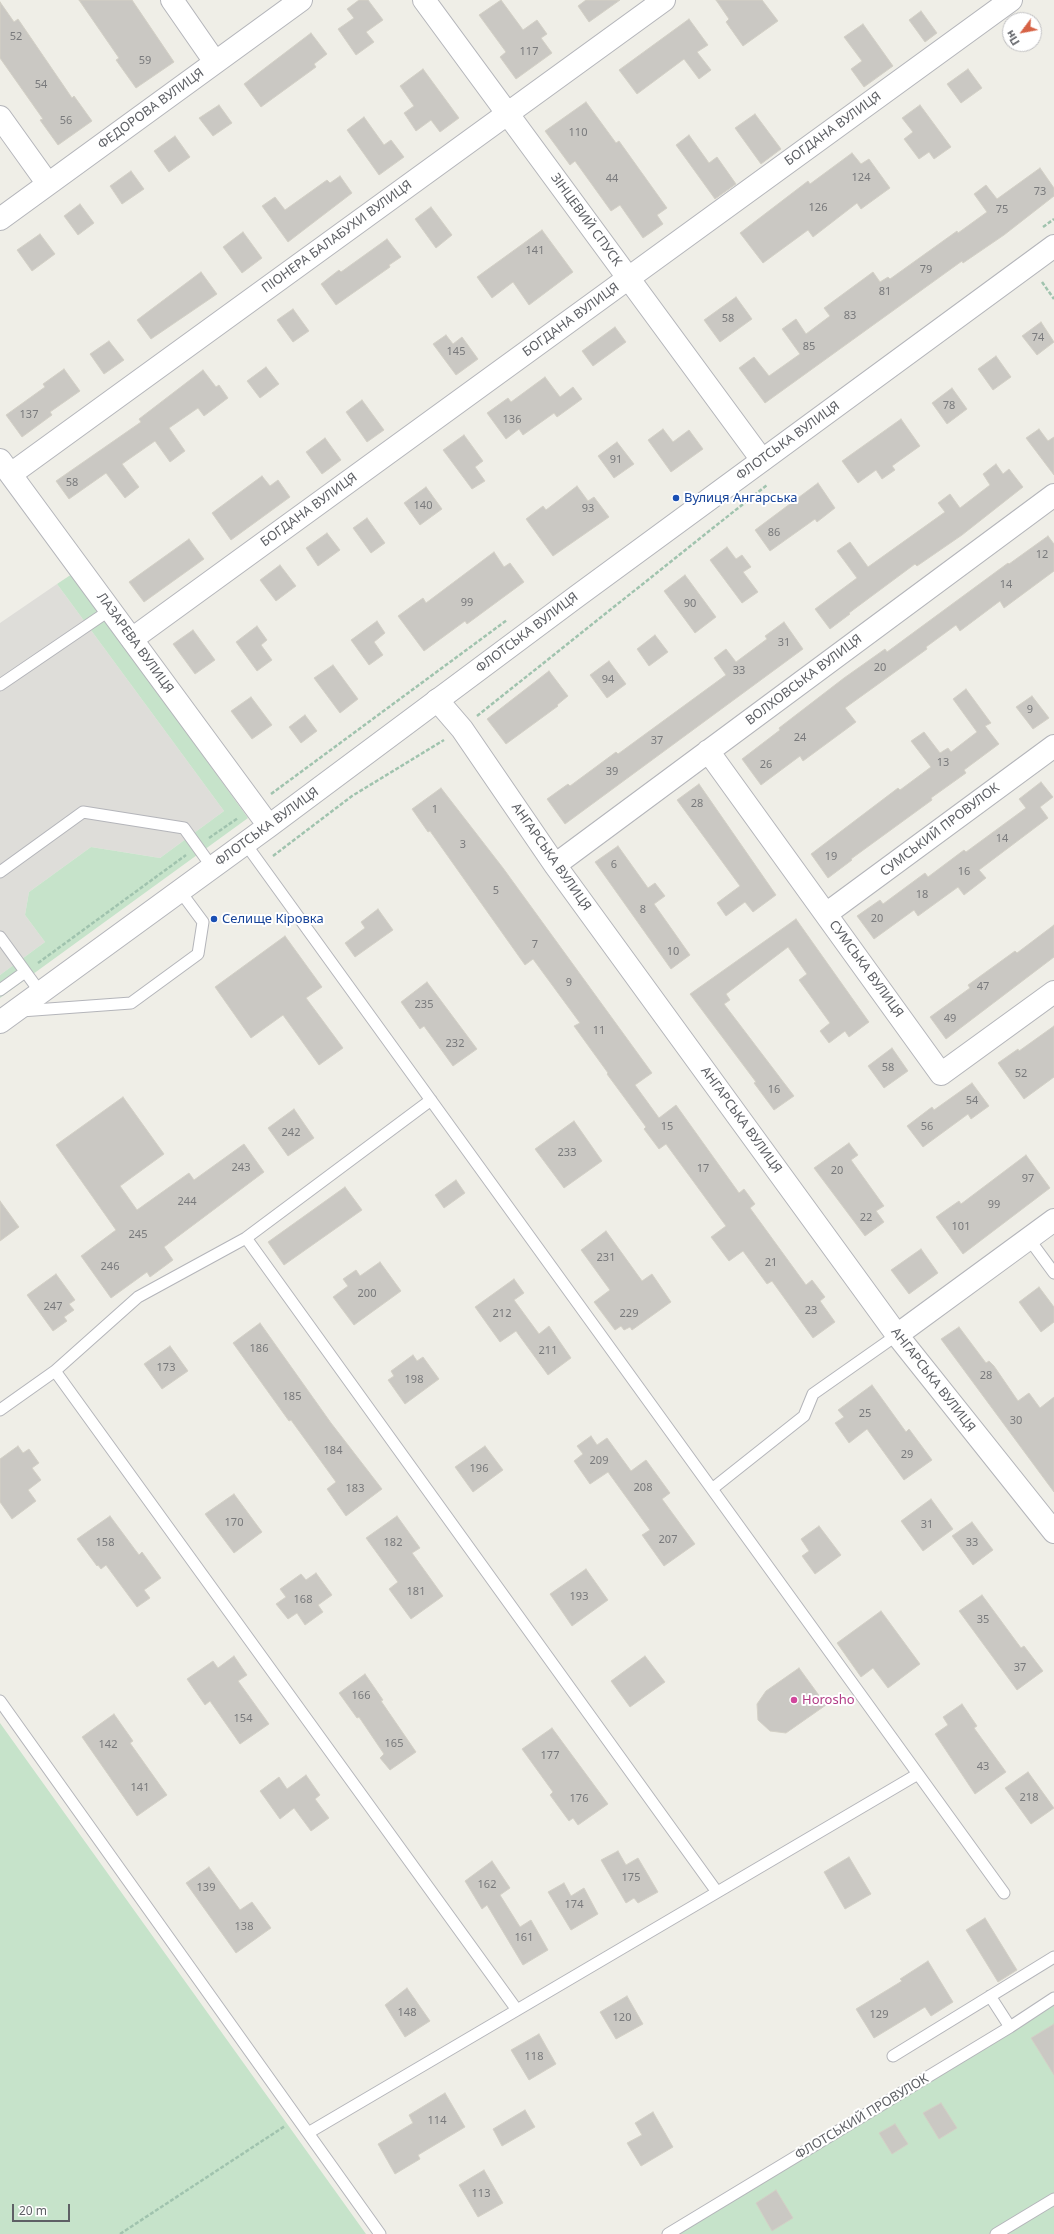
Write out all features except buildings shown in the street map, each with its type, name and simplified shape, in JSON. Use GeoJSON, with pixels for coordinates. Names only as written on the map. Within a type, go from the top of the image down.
{"type":"FeatureCollection","features":[{"type":"Feature","properties":{"kind":"street"},"geometry":{"type":"LineString","coordinates":[[172,0],[216,62]]}},
{"type":"Feature","properties":{"kind":"street","name":"ФЕДОРОВА ВУЛИЦЯ"},"geometry":{"type":"LineString","coordinates":[[0,218],[302,0]]}},
{"type":"Feature","properties":{"kind":"street","name":"ЗІНЦЕВИЙ СПУСК"},"geometry":{"type":"LineString","coordinates":[[424,0],[762,460]]}},
{"type":"Feature","properties":{"kind":"street","name":"ПІОНЕРА БАЛАБУХИ ВУЛИЦЯ"},"geometry":{"type":"LineString","coordinates":[[5,467],[508,114],[664,0]]}},
{"type":"Feature","properties":{"kind":"street","name":"БОГДАНА ВУЛИЦЯ"},"geometry":{"type":"LineString","coordinates":[[132,639],[1011,0]]}},
{"type":"Feature","properties":{"kind":"street"},"geometry":{"type":"LineString","coordinates":[[0,117],[48,184]]}},
{"type":"Feature","properties":{"kind":"street","name":"ФЛОТСЬКА ВУЛИЦЯ"},"geometry":{"type":"LineString","coordinates":[[7,1017],[269,826],[437,700],[1054,246]]}},
{"type":"Feature","properties":{"kind":"street","name":"ЛАЗАРЕВА ВУЛИЦЯ"},"geometry":{"type":"LineString","coordinates":[[5,467],[269,826]]}},
{"type":"Feature","properties":{"kind":"street","name":"ВОЛХОВСЬКА ВУЛИЦЯ"},"geometry":{"type":"LineString","coordinates":[[555,864],[1054,495]]}},
{"type":"Feature","properties":{"kind":"street","name":"АНГАРСЬКА ВУЛИЦЯ"},"geometry":{"type":"LineString","coordinates":[[437,700],[462,729],[555,864],[897,1335],[1054,1532]]}},
{"type":"Feature","properties":{"kind":"street","name":"СУМСЬКИЙ ПРОВУЛОК"},"geometry":{"type":"LineString","coordinates":[[826,914],[1054,746]]}},
{"type":"Feature","properties":{"kind":"street","name":"СУМСЬКА ВУЛИЦЯ"},"geometry":{"type":"LineString","coordinates":[[708,751],[941,1074],[1054,992]]}},
{"type":"Feature","properties":{"kind":"street"},"geometry":{"type":"LineString","coordinates":[[897,1335],[1054,1220]]}},
{"type":"Feature","properties":{"kind":"lane"},"geometry":{"type":"LineString","coordinates":[[0,685],[110,610]]}},
{"type":"Feature","properties":{"kind":"lane"},"geometry":{"type":"LineString","coordinates":[[0,872],[83,812],[184,828],[212,867]]}},
{"type":"Feature","properties":{"kind":"lane"},"geometry":{"type":"LineString","coordinates":[[245,843],[1004,1893]]}},
{"type":"Feature","properties":{"kind":"lane"},"geometry":{"type":"LineString","coordinates":[[7,1017],[131,1003],[198,954],[202,922],[180,891]]}},
{"type":"Feature","properties":{"kind":"lane"},"geometry":{"type":"LineString","coordinates":[[0,937],[40,992]]}},
{"type":"Feature","properties":{"kind":"lane"},"geometry":{"type":"LineString","coordinates":[[0,990],[25,972]]}},
{"type":"Feature","properties":{"kind":"lane"},"geometry":{"type":"LineString","coordinates":[[0,1410],[55,1371],[138,1297],[246,1238],[431,1100]]}},
{"type":"Feature","properties":{"kind":"lane"},"geometry":{"type":"LineString","coordinates":[[246,1238],[717,1892]]}},
{"type":"Feature","properties":{"kind":"lane"},"geometry":{"type":"LineString","coordinates":[[1029,1238],[1054,1273]]}},
{"type":"Feature","properties":{"kind":"lane"},"geometry":{"type":"LineString","coordinates":[[712,1489],[804,1416],[812,1394],[897,1335]]}},
{"type":"Feature","properties":{"kind":"lane"},"geometry":{"type":"LineString","coordinates":[[55,1371],[517,2010]]}},
{"type":"Feature","properties":{"kind":"lane"},"geometry":{"type":"LineString","coordinates":[[0,1701],[380,2234]]}},
{"type":"Feature","properties":{"kind":"lane"},"geometry":{"type":"LineString","coordinates":[[308,2133],[918,1774]]}},
{"type":"Feature","properties":{"kind":"lane"},"geometry":{"type":"LineString","coordinates":[[893,2056],[1054,1957]]}},
{"type":"Feature","properties":{"kind":"lane"},"geometry":{"type":"LineString","coordinates":[[990,1996],[1010,2028]]}},
{"type":"Feature","properties":{"kind":"lane","name":"ФЛОТСЬКИЙ ПРОВУЛОК"},"geometry":{"type":"LineString","coordinates":[[668,2234],[1010,2028],[1054,1998]]}},
{"type":"Feature","properties":{"kind":"lane"},"geometry":{"type":"LineString","coordinates":[[996,2234],[1054,2199]]}},
{"type":"Feature","properties":{"kind":"path"},"geometry":{"type":"LineString","coordinates":[[1035,287],[1048,278]]}},
{"type":"Feature","properties":{"kind":"path"},"geometry":{"type":"LineString","coordinates":[[1042,282],[1054,299]]}},
{"type":"Feature","properties":{"kind":"path"},"geometry":{"type":"LineString","coordinates":[[260,864],[352,796],[462,729],[768,484]]}},
{"type":"Feature","properties":{"kind":"path"},"geometry":{"type":"LineString","coordinates":[[25,972],[255,806]]}},
{"type":"Feature","properties":{"kind":"path"},"geometry":{"type":"LineString","coordinates":[[120,2234],[298,2118]]}},
{"type":"Feature","properties":{"kind":"shaded area"},"geometry":{"type":"Polygon","coordinates":[[[57,584],[224,811],[160,858],[91,847],[29,892],[25,915],[45,942],[0,975],[0,623],[57,584]]]}},
{"type":"Feature","properties":{"kind":"green space"},"geometry":{"type":"Polygon","coordinates":[[[72,574],[248,818],[0,998],[0,975],[45,942],[25,915],[29,892],[91,847],[160,858],[224,811],[57,584],[72,574]]]}},
{"type":"Feature","properties":{"kind":"green space"},"geometry":{"type":"Polygon","coordinates":[[[0,1723],[366,2234],[0,2234],[0,1723]]]}},
{"type":"Feature","properties":{"kind":"green space"},"geometry":{"type":"Polygon","coordinates":[[[1054,1998],[1054,2234],[668,2234],[1054,1998]]]}},
{"type":"Feature","properties":{"kind":"place","name":"Вулиця Ангарська"},"geometry":{"type":"Point","coordinates":[676,498]}},
{"type":"Feature","properties":{"kind":"place","name":"Селище Кіровка"},"geometry":{"type":"Point","coordinates":[214,919]}},
{"type":"Feature","properties":{"kind":"place","name":"Horosho"},"geometry":{"type":"Point","coordinates":[794,1700]}}]}
